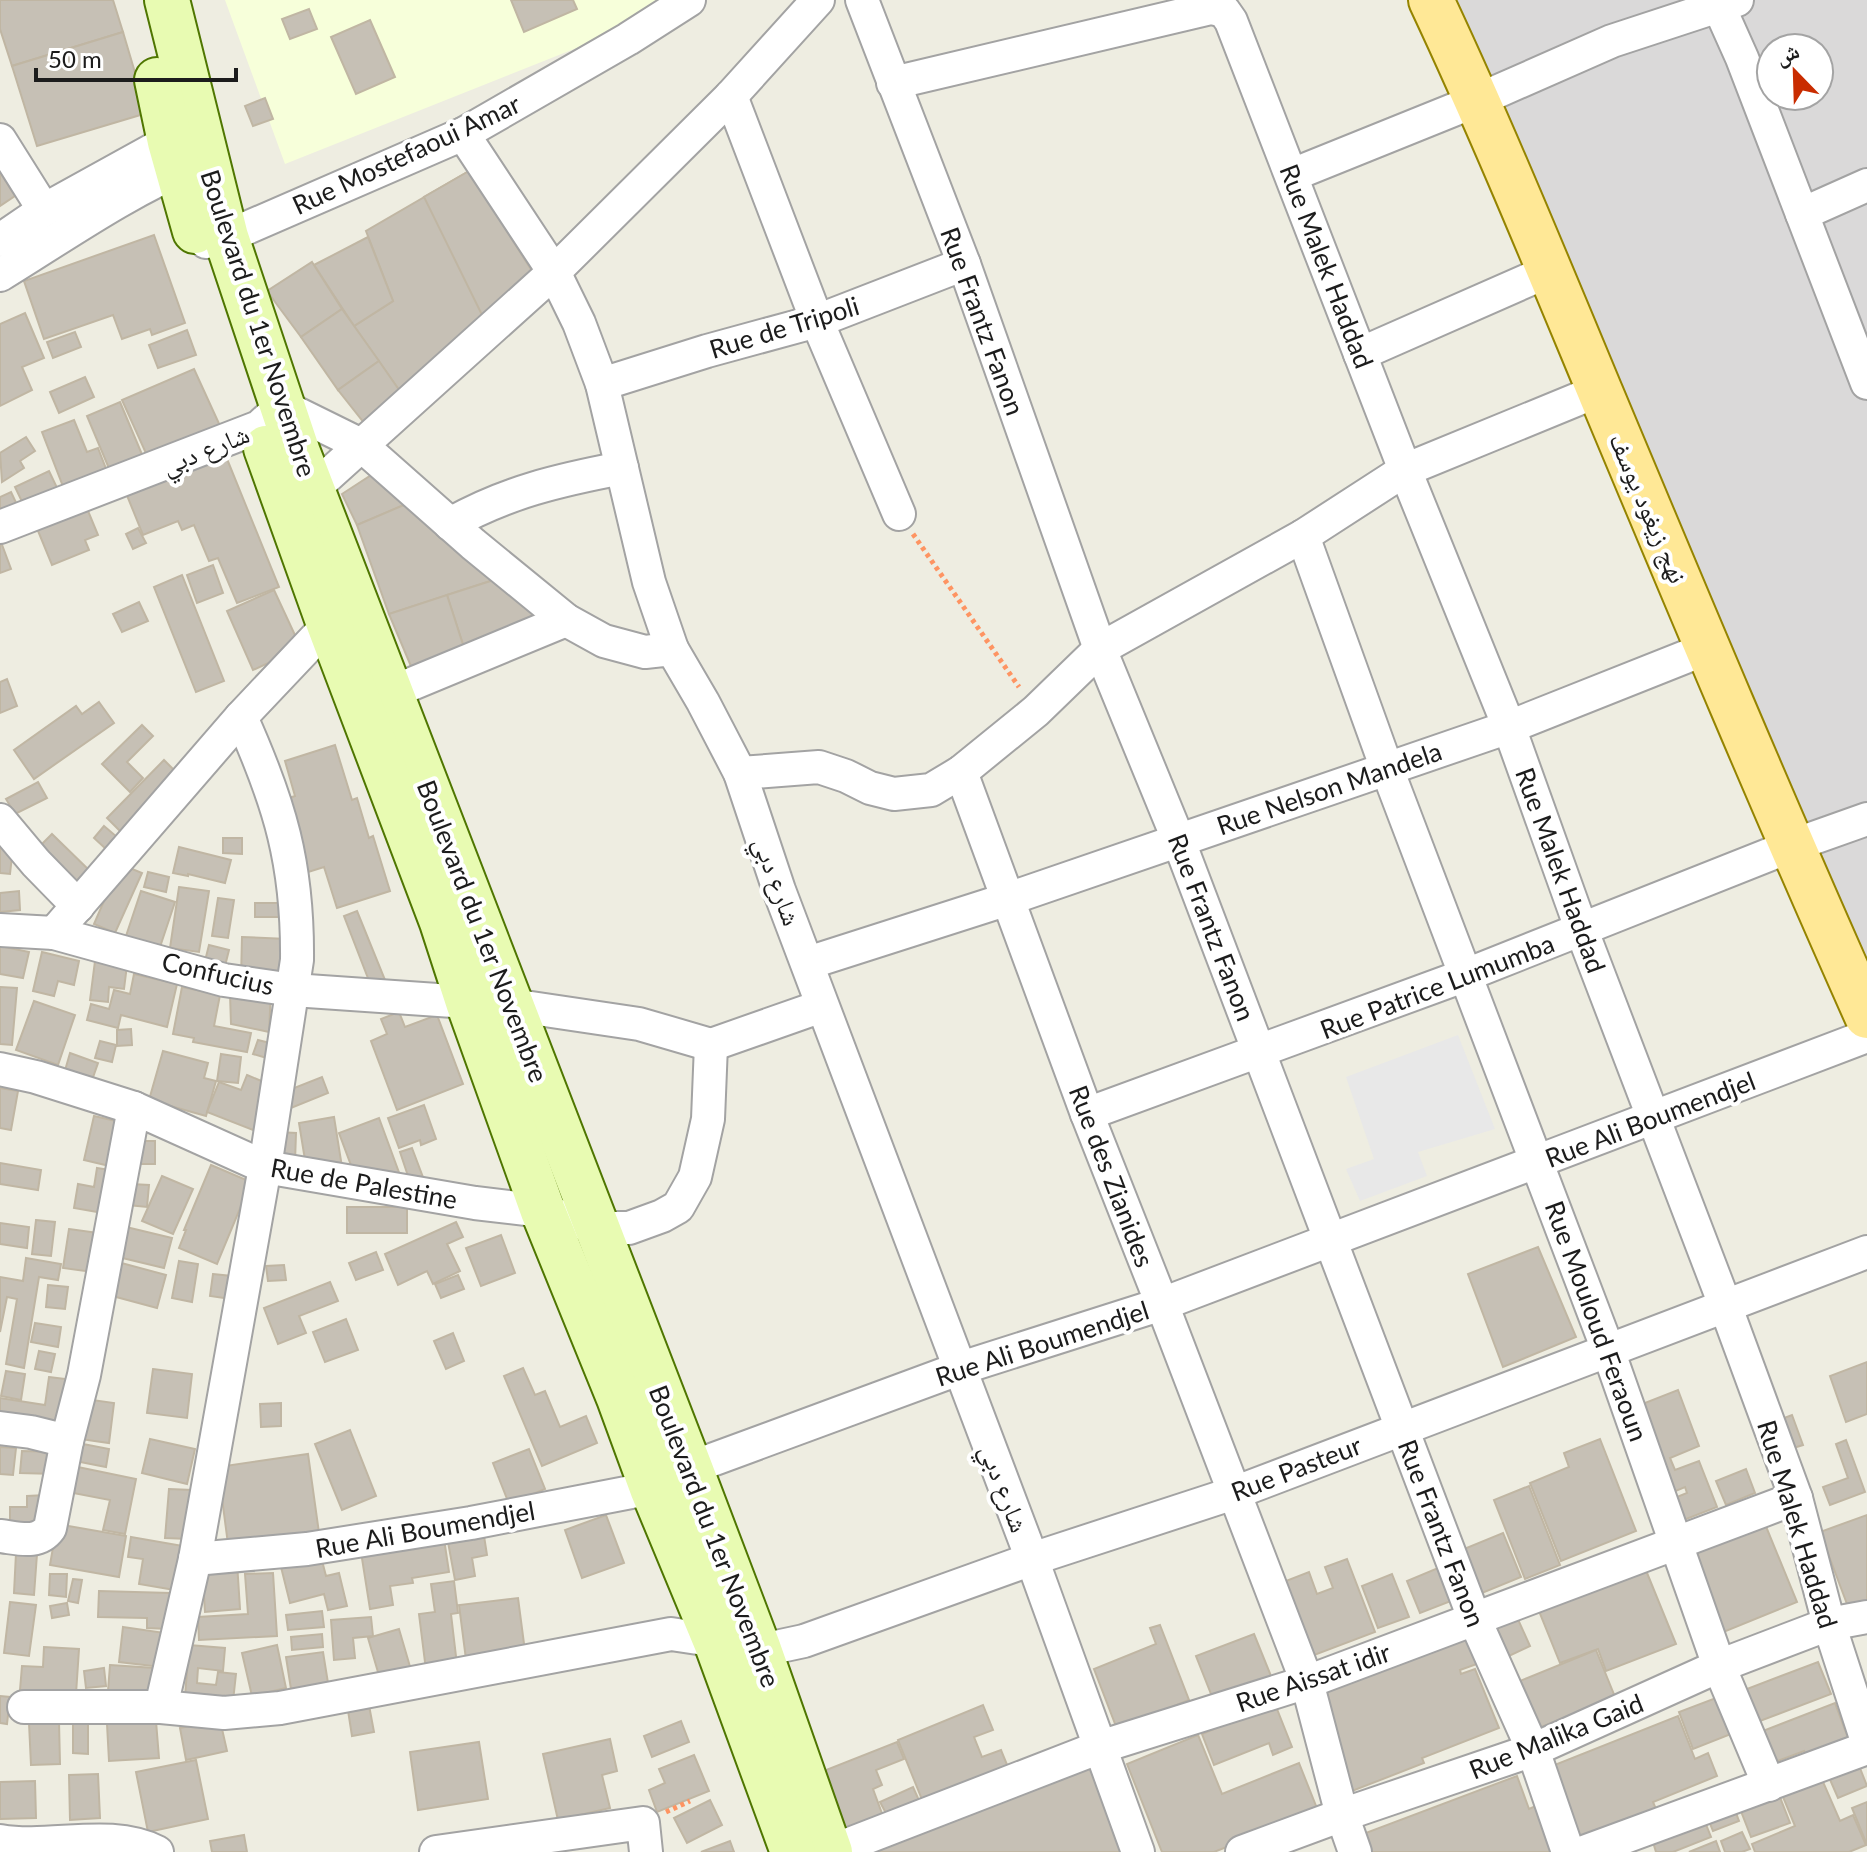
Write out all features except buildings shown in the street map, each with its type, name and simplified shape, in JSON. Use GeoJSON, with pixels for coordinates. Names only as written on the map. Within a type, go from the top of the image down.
{"type":"FeatureCollection","features":[{"type":"Feature","properties":{"kind":"main road","name":"Boulevard du 1er Novembre"},"geometry":{"type":"LineString","coordinates":[[139,0],[270,416],[344,617],[376,700],[511,1005],[690,1468],[793,1852]]}},
{"type":"Feature","properties":{"kind":"main road","name":"Boulevard du 1er Novembre"},"geometry":{"type":"LineString","coordinates":[[167,0],[187,149]]}},
{"type":"Feature","properties":{"kind":"main road","name":"نهج زيغود يوسف"},"geometry":{"type":"LineString","coordinates":[[1431,0],[1551,270],[1791,846],[1867,1016]]}},
{"type":"Feature","properties":{"kind":"main road","name":"Boulevard du 1er Novembre"},"geometry":{"type":"LineString","coordinates":[[270,416],[313,489],[344,617]]}},
{"type":"Feature","properties":{"kind":"main road","name":"Boulevard du 1er Novembre"},"geometry":{"type":"LineString","coordinates":[[376,700],[468,1002],[543,1211],[652,1488],[737,1645],[829,1852]]}},
{"type":"Feature","properties":{"kind":"street","name":"Rue Mostefaoui Amar"},"geometry":{"type":"LineString","coordinates":[[213,240],[463,134],[628,39],[689,0]]}},
{"type":"Feature","properties":{"kind":"street"},"geometry":{"type":"LineString","coordinates":[[313,489],[554,272],[731,96],[818,0]]}},
{"type":"Feature","properties":{"kind":"street","name":"Rue Frantz Fanon"},"geometry":{"type":"LineString","coordinates":[[862,0],[964,264],[1100,649],[1178,839],[1474,1618],[1533,1750],[1568,1852]]}},
{"type":"Feature","properties":{"kind":"street"},"geometry":{"type":"LineString","coordinates":[[1292,175],[1478,100],[1612,41],[1724,2],[1742,58],[1867,383]]}},
{"type":"Feature","properties":{"kind":"street","name":"Rue Malek Haddad"},"geometry":{"type":"LineString","coordinates":[[1117,14],[1211,8],[1224,11],[1231,21],[1405,470],[1509,727],[1582,931],[1725,1305],[1796,1498],[1829,1624],[1867,1741]]}},
{"type":"Feature","properties":{"kind":"street"},"geometry":{"type":"LineString","coordinates":[[893,83],[1117,14]]}},
{"type":"Feature","properties":{"kind":"street"},"geometry":{"type":"LineString","coordinates":[[731,96],[817,321],[899,514]]}},
{"type":"Feature","properties":{"kind":"street","name":"شارع دبي"},"geometry":{"type":"LineString","coordinates":[[463,134],[554,272],[579,323],[602,384],[649,582],[672,649],[740,773],[779,890],[961,1368],[1138,1852]]}},
{"type":"Feature","properties":{"kind":"street"},"geometry":{"type":"LineString","coordinates":[[0,140],[44,210]]}},
{"type":"Feature","properties":{"kind":"street"},"geometry":{"type":"LineString","coordinates":[[0,240],[44,210],[187,149]]}},
{"type":"Feature","properties":{"kind":"street"},"geometry":{"type":"LineString","coordinates":[[0,275],[187,149]]}},
{"type":"Feature","properties":{"kind":"street"},"geometry":{"type":"LineString","coordinates":[[1802,214],[1867,185]]}},
{"type":"Feature","properties":{"kind":"street","name":"Rue de Tripoli"},"geometry":{"type":"LineString","coordinates":[[602,384],[817,321],[964,264]]}},
{"type":"Feature","properties":{"kind":"street"},"geometry":{"type":"LineString","coordinates":[[1360,354],[1551,270]]}},
{"type":"Feature","properties":{"kind":"street"},"geometry":{"type":"LineString","coordinates":[[740,773],[819,767],[870,788],[894,794],[931,790],[961,772],[1036,711],[1100,649],[1303,536],[1405,470],[1600,390]]}},
{"type":"Feature","properties":{"kind":"street"},"geometry":{"type":"LineString","coordinates":[[270,416],[361,445],[566,620],[604,641],[645,652],[672,649]]}},
{"type":"Feature","properties":{"kind":"street","name":"شارع دبي"},"geometry":{"type":"LineString","coordinates":[[0,527],[270,416]]}},
{"type":"Feature","properties":{"kind":"street"},"geometry":{"type":"LineString","coordinates":[[450,524],[483,505],[521,491],[622,468]]}},
{"type":"Feature","properties":{"kind":"street","name":"Rue Mouloud Feraoun"},"geometry":{"type":"LineString","coordinates":[[1303,536],[1387,769],[1608,1350],[1719,1666],[1769,1785]]}},
{"type":"Feature","properties":{"kind":"street"},"geometry":{"type":"LineString","coordinates":[[54,933],[241,717],[344,617]]}},
{"type":"Feature","properties":{"kind":"street"},"geometry":{"type":"LineString","coordinates":[[376,700],[566,620]]}},
{"type":"Feature","properties":{"kind":"street","name":"Rue Nelson Mandela"},"geometry":{"type":"LineString","coordinates":[[808,963],[1008,899],[1509,727],[1708,648]]}},
{"type":"Feature","properties":{"kind":"street"},"geometry":{"type":"LineString","coordinates":[[161,1707],[195,1559],[265,1167],[297,960],[289,845],[277,801],[241,717]]}},
{"type":"Feature","properties":{"kind":"street","name":"Rue des Zianides"},"geometry":{"type":"LineString","coordinates":[[961,772],[1087,1114],[1307,1682],[1342,1815],[1355,1852]]}},
{"type":"Feature","properties":{"kind":"street","name":"Rue Patrice Lumumba"},"geometry":{"type":"LineString","coordinates":[[1087,1114],[1260,1053],[1867,819]]}},
{"type":"Feature","properties":{"kind":"street"},"geometry":{"type":"LineString","coordinates":[[0,820],[78,906]]}},
{"type":"Feature","properties":{"kind":"street","name":"Confucius"},"geometry":{"type":"LineString","coordinates":[[0,930],[54,933],[224,980],[293,990],[511,1005],[639,1024],[711,1045]]}},
{"type":"Feature","properties":{"kind":"street"},"geometry":{"type":"LineString","coordinates":[[599,1228],[629,1228],[670,1212],[686,1197],[695,1177],[708,1119],[711,1045],[822,1006]]}},
{"type":"Feature","properties":{"kind":"street","name":"Rue Ali Boumendjel"},"geometry":{"type":"LineString","coordinates":[[195,1559],[307,1549],[471,1523],[652,1488],[690,1468],[961,1368],[1162,1304],[1867,1036]]}},
{"type":"Feature","properties":{"kind":"street","name":"Rue de Palestine"},"geometry":{"type":"LineString","coordinates":[[0,1069],[134,1108],[265,1167],[475,1203],[543,1211],[599,1228]]}},
{"type":"Feature","properties":{"kind":"street"},"geometry":{"type":"LineString","coordinates":[[0,1536],[38,1539],[50,1528],[84,1375],[134,1108]]}},
{"type":"Feature","properties":{"kind":"street","name":"Rue Pasteur"},"geometry":{"type":"LineString","coordinates":[[24,1707],[161,1707],[224,1713],[280,1708],[671,1634],[737,1645],[776,1647],[804,1641],[1032,1559],[1234,1493],[1867,1252]]}},
{"type":"Feature","properties":{"kind":"street"},"geometry":{"type":"LineString","coordinates":[[0,1428],[67,1441]]}},
{"type":"Feature","properties":{"kind":"street","name":"Rue Aissat idir"},"geometry":{"type":"LineString","coordinates":[[829,1852],[1100,1747],[1307,1682],[1796,1498]]}},
{"type":"Feature","properties":{"kind":"street","name":"Rue Malika Gaid"},"geometry":{"type":"LineString","coordinates":[[1242,1852],[1533,1750],[1719,1666],[1829,1624],[1867,1617]]}},
{"type":"Feature","properties":{"kind":"street"},"geometry":{"type":"LineString","coordinates":[[1584,1852],[1867,1748]]}},
{"type":"Feature","properties":{"kind":"street"},"geometry":{"type":"LineString","coordinates":[[436,1852],[644,1838]]}},
{"type":"Feature","properties":{"kind":"street"},"geometry":{"type":"LineString","coordinates":[[0,1841],[107,1841],[157,1852]]}},
{"type":"Feature","properties":{"kind":"path"},"geometry":{"type":"LineString","coordinates":[[899,514],[1036,711]]}},
{"type":"Feature","properties":{"kind":"shaded area"},"geometry":{"type":"Polygon","coordinates":[[[225,0],[677,0],[647,20],[285,164],[225,0]]]}},
{"type":"Feature","properties":{"kind":"shaded area"},"geometry":{"type":"Polygon","coordinates":[[[1445,0],[1867,0],[1867,997],[1445,0]]]}},
{"type":"Feature","properties":{"kind":"shaded area"},"geometry":{"type":"Polygon","coordinates":[[[1458,1035],[1495,1129],[1418,1152],[1427,1176],[1360,1201],[1346,1169],[1374,1159],[1346,1077],[1458,1035]]]}}]}
